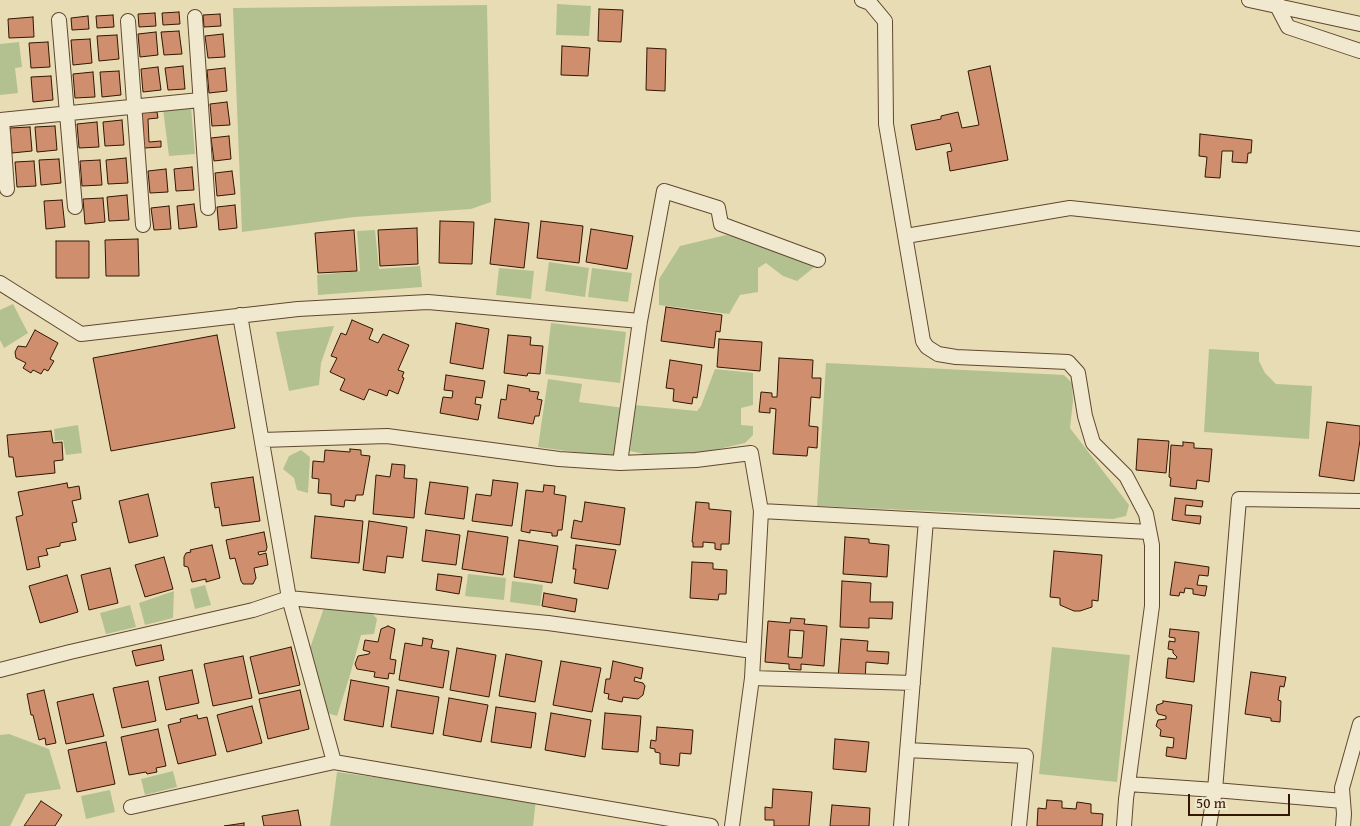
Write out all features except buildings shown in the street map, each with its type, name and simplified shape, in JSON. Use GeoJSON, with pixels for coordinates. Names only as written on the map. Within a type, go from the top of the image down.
{"type":"FeatureCollection","features":[{"type":"Feature","properties":{"kind":"street"},"geometry":{"type":"LineString","coordinates":[[862,0],[870,3],[885,21],[886,124],[923,341],[927,347],[938,354],[956,357],[1068,362],[1078,372],[1085,416],[1093,443],[1126,476],[1146,514],[1152,545],[1152,606],[1124,826]]}},
{"type":"Feature","properties":{"kind":"street"},"geometry":{"type":"LineString","coordinates":[[1249,0],[1277,3],[1360,24]]}},
{"type":"Feature","properties":{"kind":"street"},"geometry":{"type":"LineString","coordinates":[[1277,3],[1288,27],[1360,51]]}},
{"type":"Feature","properties":{"kind":"street"},"geometry":{"type":"LineString","coordinates":[[195,17],[208,208]]}},
{"type":"Feature","properties":{"kind":"street"},"geometry":{"type":"LineString","coordinates":[[59,20],[76,207]]}},
{"type":"Feature","properties":{"kind":"street"},"geometry":{"type":"LineString","coordinates":[[128,21],[143,225]]}},
{"type":"Feature","properties":{"kind":"street"},"geometry":{"type":"LineString","coordinates":[[6,189],[1,120],[200,100]]}},
{"type":"Feature","properties":{"kind":"street"},"geometry":{"type":"LineString","coordinates":[[620,463],[640,321],[664,191],[718,208],[721,224],[818,260]]}},
{"type":"Feature","properties":{"kind":"street"},"geometry":{"type":"LineString","coordinates":[[906,236],[1070,208],[1360,239]]}},
{"type":"Feature","properties":{"kind":"street"},"geometry":{"type":"LineString","coordinates":[[0,283],[81,334],[298,308],[428,302],[640,321]]}},
{"type":"Feature","properties":{"kind":"street"},"geometry":{"type":"LineString","coordinates":[[240,315],[289,598],[334,762]]}},
{"type":"Feature","properties":{"kind":"street"},"geometry":{"type":"LineString","coordinates":[[262,440],[387,436],[559,459],[620,463],[696,460],[751,453],[761,511],[752,678],[732,826]]}},
{"type":"Feature","properties":{"kind":"street"},"geometry":{"type":"LineString","coordinates":[[1209,826],[1215,790],[1239,499],[1360,501]]}},
{"type":"Feature","properties":{"kind":"street"},"geometry":{"type":"LineString","coordinates":[[761,511],[1149,532]]}},
{"type":"Feature","properties":{"kind":"street"},"geometry":{"type":"LineString","coordinates":[[901,826],[926,520]]}},
{"type":"Feature","properties":{"kind":"street"},"geometry":{"type":"LineString","coordinates":[[0,670],[253,610],[289,598],[548,623],[753,651]]}},
{"type":"Feature","properties":{"kind":"street"},"geometry":{"type":"LineString","coordinates":[[752,678],[913,683]]}},
{"type":"Feature","properties":{"kind":"street"},"geometry":{"type":"LineString","coordinates":[[1343,826],[1342,788],[1360,724]]}},
{"type":"Feature","properties":{"kind":"street"},"geometry":{"type":"LineString","coordinates":[[907,750],[1026,756],[1019,826]]}},
{"type":"Feature","properties":{"kind":"street"},"geometry":{"type":"LineString","coordinates":[[131,807],[334,762],[711,826]]}},
{"type":"Feature","properties":{"kind":"street"},"geometry":{"type":"LineString","coordinates":[[1128,784],[1343,801]]}},
{"type":"Feature","properties":{"kind":"green space"},"geometry":{"type":"Polygon","coordinates":[[[557,4],[591,6],[589,36],[556,35],[557,4]]]}},
{"type":"Feature","properties":{"kind":"green space"},"geometry":{"type":"Polygon","coordinates":[[[487,5],[491,202],[471,209],[354,217],[242,232],[233,8],[487,5]]]}},
{"type":"Feature","properties":{"kind":"green space"},"geometry":{"type":"Polygon","coordinates":[[[19,42],[22,67],[15,68],[18,93],[0,95],[0,44],[19,42]]]}},
{"type":"Feature","properties":{"kind":"green space"},"geometry":{"type":"Polygon","coordinates":[[[191,107],[195,154],[169,156],[163,109],[191,107]]]}},
{"type":"Feature","properties":{"kind":"green space"},"geometry":{"type":"Polygon","coordinates":[[[375,230],[379,269],[420,266],[422,287],[318,295],[317,275],[360,271],[357,231],[375,230]]]}},
{"type":"Feature","properties":{"kind":"green space"},"geometry":{"type":"Polygon","coordinates":[[[726,235],[761,241],[787,257],[817,265],[797,281],[783,276],[766,263],[758,268],[758,292],[740,295],[729,314],[659,305],[659,279],[680,246],[726,235]]]}},
{"type":"Feature","properties":{"kind":"green space"},"geometry":{"type":"Polygon","coordinates":[[[549,262],[589,268],[585,297],[545,291],[549,262]]]}},
{"type":"Feature","properties":{"kind":"green space"},"geometry":{"type":"Polygon","coordinates":[[[499,268],[534,271],[531,299],[496,295],[499,268]]]}},
{"type":"Feature","properties":{"kind":"green space"},"geometry":{"type":"Polygon","coordinates":[[[592,268],[632,273],[628,302],[588,297],[592,268]]]}},
{"type":"Feature","properties":{"kind":"green space"},"geometry":{"type":"Polygon","coordinates":[[[13,304],[28,333],[4,348],[0,340],[0,310],[13,304]]]}},
{"type":"Feature","properties":{"kind":"green space"},"geometry":{"type":"Polygon","coordinates":[[[551,323],[626,332],[620,383],[545,374],[551,323]]]}},
{"type":"Feature","properties":{"kind":"green space"},"geometry":{"type":"Polygon","coordinates":[[[334,326],[321,363],[319,385],[289,391],[276,332],[334,326]]]}},
{"type":"Feature","properties":{"kind":"green space"},"geometry":{"type":"Polygon","coordinates":[[[1209,349],[1259,352],[1259,361],[1265,373],[1276,384],[1312,386],[1309,439],[1204,432],[1209,349]]]}},
{"type":"Feature","properties":{"kind":"green space"},"geometry":{"type":"Polygon","coordinates":[[[826,363],[1064,375],[1072,383],[1073,401],[1070,428],[1129,505],[1126,516],[1113,519],[817,506],[826,363]]]}},
{"type":"Feature","properties":{"kind":"green space"},"geometry":{"type":"Polygon","coordinates":[[[715,369],[753,373],[753,405],[741,408],[741,425],[753,426],[753,435],[745,443],[688,456],[654,456],[630,451],[634,405],[697,411],[701,406],[715,369]]]}},
{"type":"Feature","properties":{"kind":"green space"},"geometry":{"type":"Polygon","coordinates":[[[548,379],[582,384],[579,402],[624,408],[616,458],[538,447],[548,379]]]}},
{"type":"Feature","properties":{"kind":"green space"},"geometry":{"type":"Polygon","coordinates":[[[78,425],[82,453],[66,455],[63,440],[55,441],[54,429],[78,425]]]}},
{"type":"Feature","properties":{"kind":"green space"},"geometry":{"type":"Polygon","coordinates":[[[301,450],[310,457],[308,493],[297,490],[294,478],[283,469],[289,456],[301,450]]]}},
{"type":"Feature","properties":{"kind":"green space"},"geometry":{"type":"Polygon","coordinates":[[[468,574],[506,578],[504,600],[465,596],[468,574]]]}},
{"type":"Feature","properties":{"kind":"green space"},"geometry":{"type":"Polygon","coordinates":[[[512,581],[543,585],[540,606],[510,602],[512,581]]]}},
{"type":"Feature","properties":{"kind":"green space"},"geometry":{"type":"Polygon","coordinates":[[[205,585],[211,605],[195,609],[190,589],[205,585]]]}},
{"type":"Feature","properties":{"kind":"green space"},"geometry":{"type":"Polygon","coordinates":[[[174,591],[173,618],[145,625],[139,603],[174,591]]]}},
{"type":"Feature","properties":{"kind":"green space"},"geometry":{"type":"Polygon","coordinates":[[[326,602],[367,607],[377,619],[374,634],[361,635],[337,716],[324,712],[309,651],[326,602]]]}},
{"type":"Feature","properties":{"kind":"green space"},"geometry":{"type":"Polygon","coordinates":[[[130,605],[136,627],[106,634],[100,613],[130,605]]]}},
{"type":"Feature","properties":{"kind":"green space"},"geometry":{"type":"Polygon","coordinates":[[[1052,647],[1130,655],[1117,782],[1039,774],[1052,647]]]}},
{"type":"Feature","properties":{"kind":"green space"},"geometry":{"type":"Polygon","coordinates":[[[9,734],[49,749],[61,789],[26,794],[10,826],[0,826],[0,735],[9,734]]]}},
{"type":"Feature","properties":{"kind":"green space"},"geometry":{"type":"Polygon","coordinates":[[[173,771],[177,787],[145,795],[141,779],[173,771]]]}},
{"type":"Feature","properties":{"kind":"green space"},"geometry":{"type":"Polygon","coordinates":[[[337,772],[536,799],[533,826],[330,826],[337,772]]]}},
{"type":"Feature","properties":{"kind":"green space"},"geometry":{"type":"Polygon","coordinates":[[[110,790],[115,812],[86,819],[81,796],[110,790]]]}}]}
